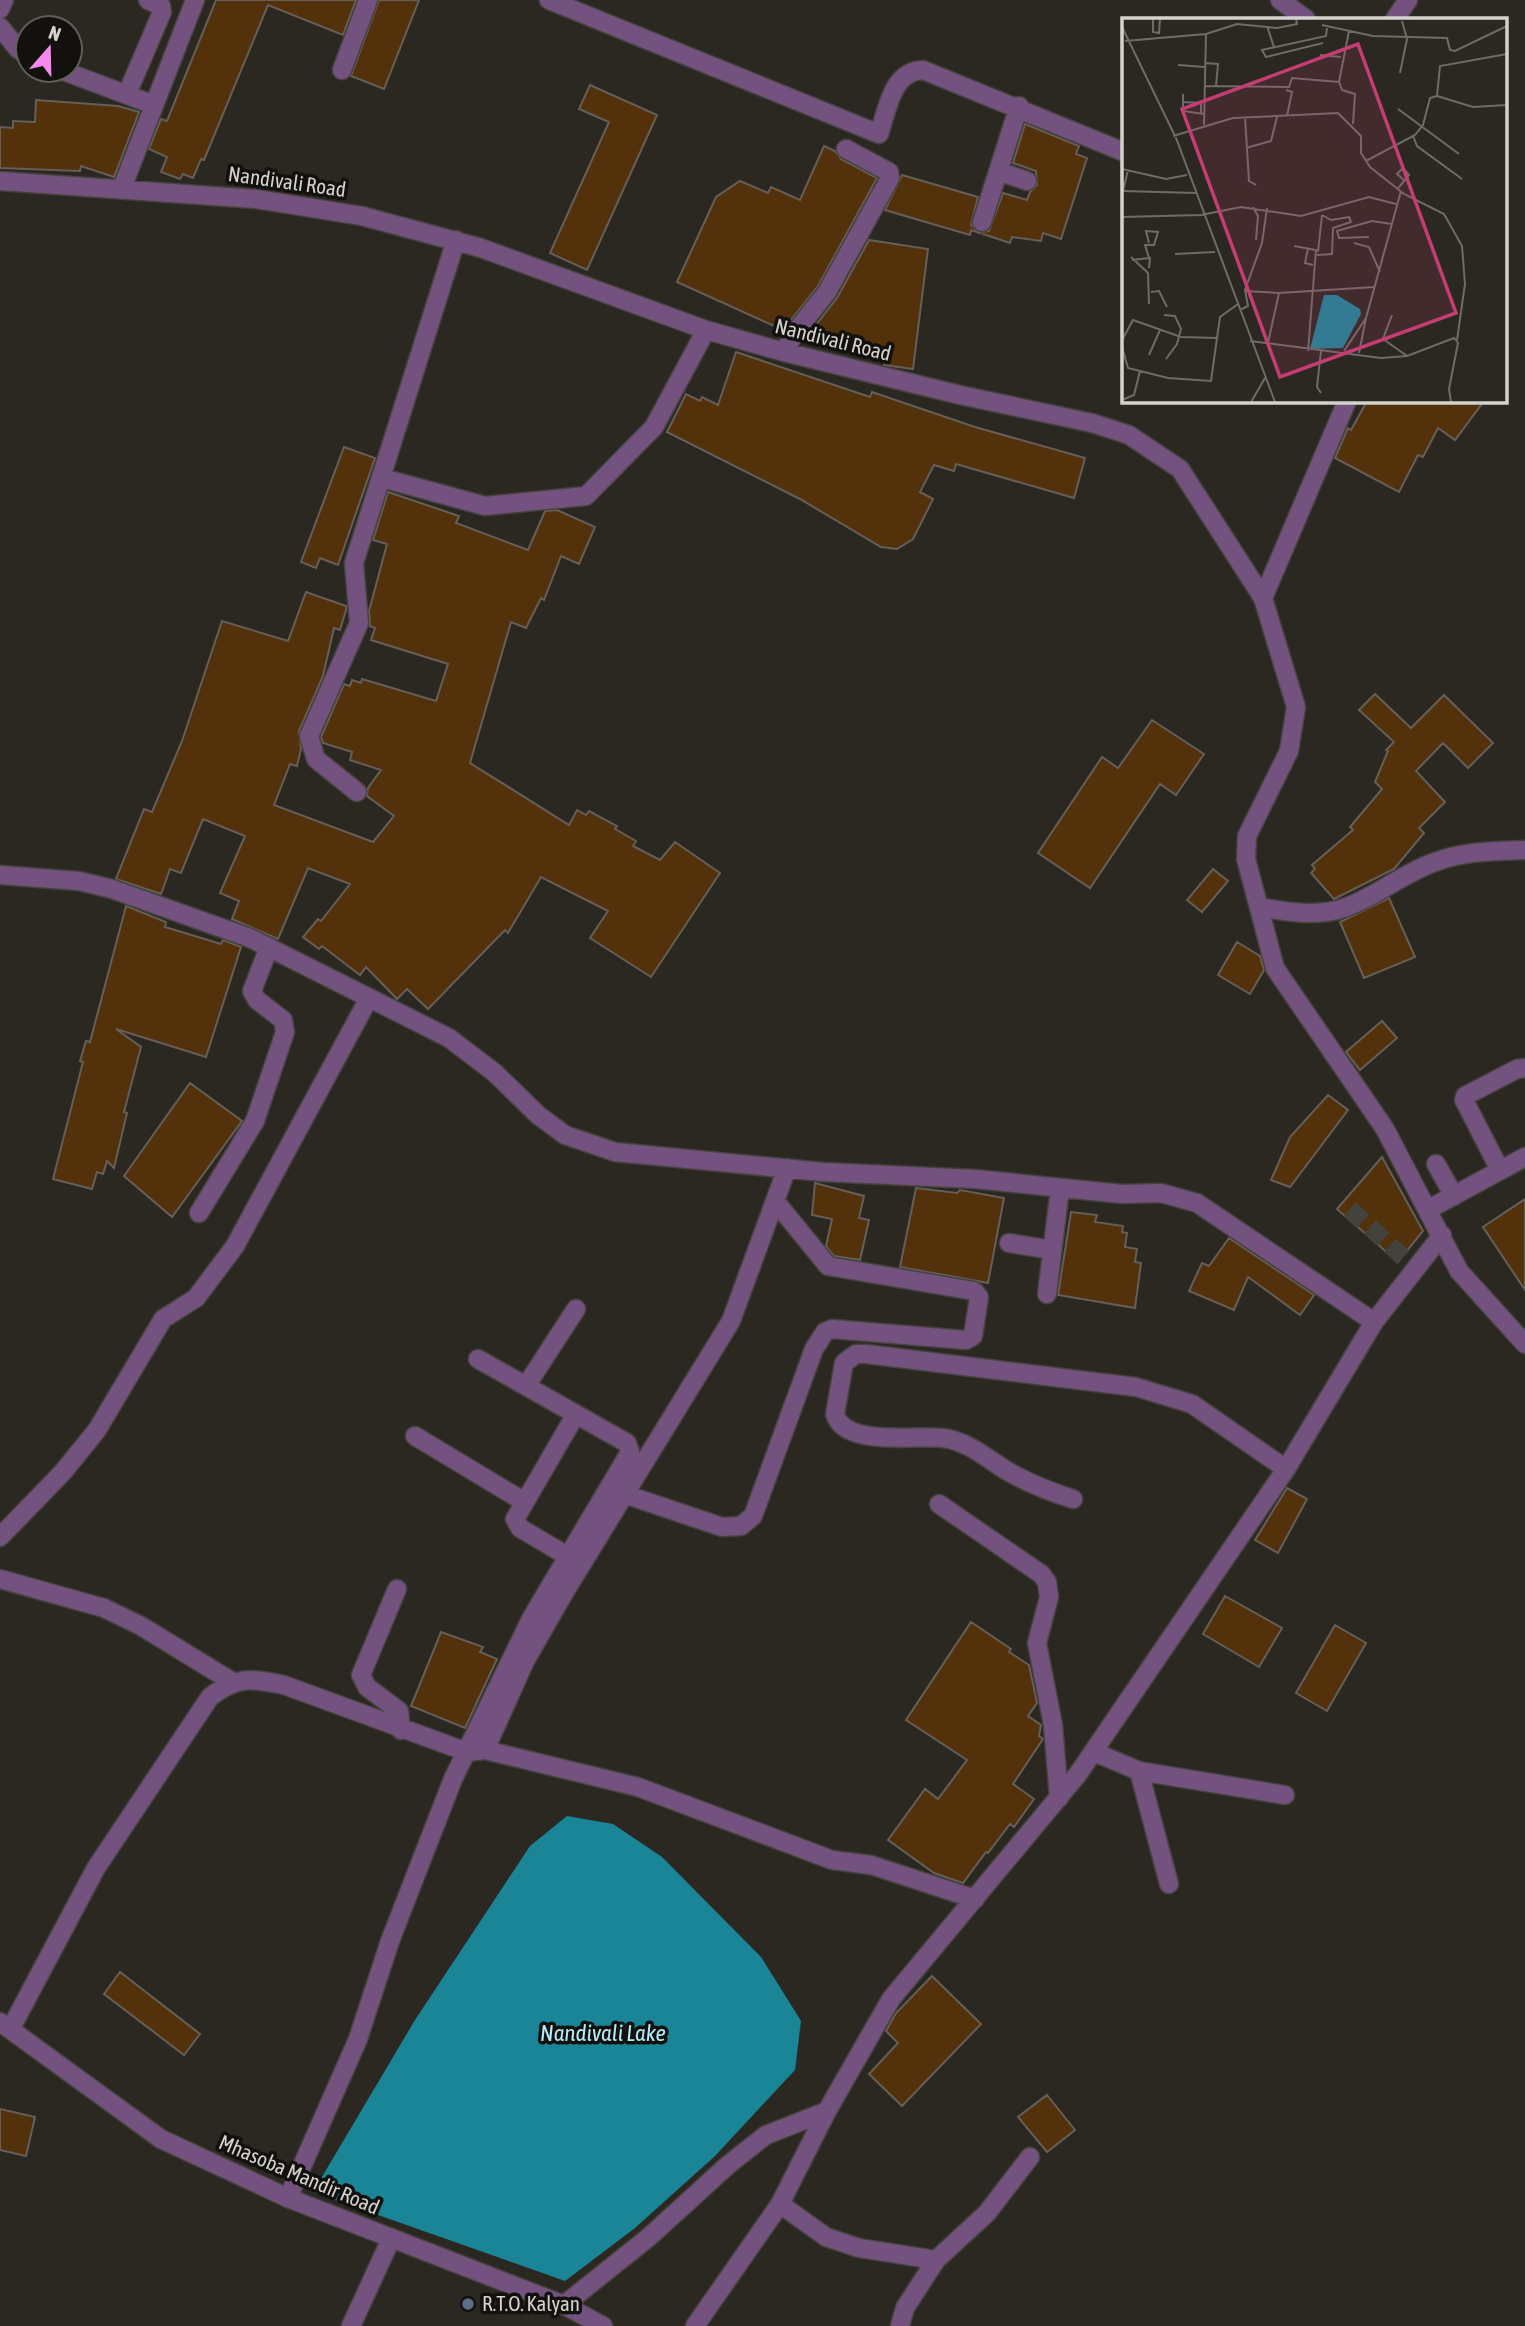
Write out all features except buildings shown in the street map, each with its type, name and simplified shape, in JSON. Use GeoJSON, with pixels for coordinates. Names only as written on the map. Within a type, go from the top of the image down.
{"type":"FeatureCollection","features":[{"type":"Feature","properties":{"kind":"street"},"geometry":{"type":"LineString","coordinates":[[0,9],[4,0]]}},
{"type":"Feature","properties":{"kind":"street"},"geometry":{"type":"LineString","coordinates":[[127,94],[162,12],[161,6],[148,0]]}},
{"type":"Feature","properties":{"kind":"street"},"geometry":{"type":"LineString","coordinates":[[122,188],[195,0]]}},
{"type":"Feature","properties":{"kind":"street"},"geometry":{"type":"LineString","coordinates":[[342,70],[368,0]]}},
{"type":"Feature","properties":{"kind":"street"},"geometry":{"type":"LineString","coordinates":[[549,0],[879,134],[900,78],[911,71],[923,70],[1018,106],[1122,151]]}},
{"type":"Feature","properties":{"kind":"street"},"geometry":{"type":"LineString","coordinates":[[1280,0],[1305,18]]}},
{"type":"Feature","properties":{"kind":"street"},"geometry":{"type":"LineString","coordinates":[[1396,18],[1408,0]]}},
{"type":"Feature","properties":{"kind":"street"},"geometry":{"type":"LineString","coordinates":[[0,27],[14,45]]}},
{"type":"Feature","properties":{"kind":"street"},"geometry":{"type":"LineString","coordinates":[[84,78],[154,105]]}},
{"type":"Feature","properties":{"kind":"street"},"geometry":{"type":"LineString","coordinates":[[982,222],[1018,106]]}},
{"type":"Feature","properties":{"kind":"street"},"geometry":{"type":"LineString","coordinates":[[784,352],[796,331],[827,292],[890,178],[889,172],[883,166],[846,149]]}},
{"type":"Feature","properties":{"kind":"street"},"geometry":{"type":"LineString","coordinates":[[998,171],[1027,181]]}},
{"type":"Feature","properties":{"kind":"street","name":"Nandivali Road"},"geometry":{"type":"LineString","coordinates":[[0,181],[122,188],[308,206],[456,240],[706,330],[960,395],[1092,423],[1129,435],[1180,469],[1263,598],[1296,707],[1289,751],[1247,836],[1246,859],[1275,968],[1385,1129],[1429,1209],[1459,1272],[1525,1344]]}},
{"type":"Feature","properties":{"kind":"street"},"geometry":{"type":"LineString","coordinates":[[357,792],[316,759],[309,736],[359,623],[354,563],[456,240]]}},
{"type":"Feature","properties":{"kind":"street"},"geometry":{"type":"LineString","coordinates":[[382,478],[485,506],[586,496],[654,427],[706,330]]}},
{"type":"Feature","properties":{"kind":"street"},"geometry":{"type":"LineString","coordinates":[[1263,598],[1347,402]]}},
{"type":"Feature","properties":{"kind":"street"},"geometry":{"type":"LineString","coordinates":[[1259,907],[1284,912],[1345,908],[1400,876],[1437,861],[1476,851],[1525,850]]}},
{"type":"Feature","properties":{"kind":"street"},"geometry":{"type":"LineString","coordinates":[[0,875],[79,881],[112,889],[269,947],[449,1038],[495,1073],[538,1115],[565,1135],[615,1152],[787,1168],[975,1179],[1122,1194],[1161,1193],[1198,1203],[1374,1322]]}},
{"type":"Feature","properties":{"kind":"street"},"geometry":{"type":"LineString","coordinates":[[199,1213],[255,1121],[285,1032],[283,1020],[257,1000],[252,991],[269,947]]}},
{"type":"Feature","properties":{"kind":"street"},"geometry":{"type":"LineString","coordinates":[[0,1536],[63,1472],[97,1430],[163,1319],[196,1298],[235,1246],[369,998]]}},
{"type":"Feature","properties":{"kind":"street"},"geometry":{"type":"LineString","coordinates":[[1500,1170],[1465,1096],[1517,1069],[1525,1068]]}},
{"type":"Feature","properties":{"kind":"street"},"geometry":{"type":"LineString","coordinates":[[1429,1209],[1525,1157]]}},
{"type":"Feature","properties":{"kind":"street"},"geometry":{"type":"LineString","coordinates":[[1436,1164],[1454,1196]]}},
{"type":"Feature","properties":{"kind":"street"},"geometry":{"type":"LineString","coordinates":[[288,2199],[358,2039],[432,1828],[525,1661],[731,1321],[787,1168]]}},
{"type":"Feature","properties":{"kind":"street"},"geometry":{"type":"LineString","coordinates":[[1047,1294],[1060,1188]]}},
{"type":"Feature","properties":{"kind":"street"},"geometry":{"type":"LineString","coordinates":[[627,1495],[722,1527],[741,1527],[752,1516],[814,1349],[825,1332],[832,1329],[966,1340],[973,1336],[979,1297],[975,1291],[828,1266],[775,1201]]}},
{"type":"Feature","properties":{"kind":"street"},"geometry":{"type":"LineString","coordinates":[[695,2326],[780,2204],[827,2111],[891,1998],[1059,1798],[1094,1752],[1286,1469],[1410,1263],[1442,1235]]}},
{"type":"Feature","properties":{"kind":"street"},"geometry":{"type":"LineString","coordinates":[[1009,1243],[1052,1250]]}},
{"type":"Feature","properties":{"kind":"street"},"geometry":{"type":"LineString","coordinates":[[526,1386],[576,1309]]}},
{"type":"Feature","properties":{"kind":"street"},"geometry":{"type":"LineString","coordinates":[[1073,1499],[1035,1486],[977,1451],[946,1438],[858,1435],[843,1427],[835,1413],[844,1363],[856,1354],[866,1354],[1136,1387],[1192,1405],[1286,1469]]}},
{"type":"Feature","properties":{"kind":"street"},"geometry":{"type":"LineString","coordinates":[[476,1751],[532,1617],[630,1452],[627,1443],[478,1359]]}},
{"type":"Feature","properties":{"kind":"street"},"geometry":{"type":"LineString","coordinates":[[569,1556],[517,1525],[517,1513],[576,1415]]}},
{"type":"Feature","properties":{"kind":"street"},"geometry":{"type":"LineString","coordinates":[[415,1436],[523,1501]]}},
{"type":"Feature","properties":{"kind":"street"},"geometry":{"type":"LineString","coordinates":[[939,1504],[1041,1574],[1047,1582],[1049,1597],[1037,1643],[1053,1725],[1059,1798]]}},
{"type":"Feature","properties":{"kind":"street"},"geometry":{"type":"LineString","coordinates":[[0,1579],[104,1608],[141,1626],[231,1681],[260,1680],[284,1685],[401,1730],[476,1751],[638,1787],[832,1860],[871,1865],[975,1899]]}},
{"type":"Feature","properties":{"kind":"street"},"geometry":{"type":"LineString","coordinates":[[397,1589],[361,1675],[367,1687],[399,1710],[401,1730]]}},
{"type":"Feature","properties":{"kind":"street"},"geometry":{"type":"LineString","coordinates":[[5,2025],[96,1868],[209,1697],[231,1681]]}},
{"type":"Feature","properties":{"kind":"street"},"geometry":{"type":"LineString","coordinates":[[1094,1752],[1139,1771],[1285,1795]]}},
{"type":"Feature","properties":{"kind":"street"},"geometry":{"type":"LineString","coordinates":[[1139,1771],[1169,1884]]}},
{"type":"Feature","properties":{"kind":"street","name":"Mhasoba Mandir Road"},"geometry":{"type":"LineString","coordinates":[[5,2025],[161,2139],[288,2199],[564,2305],[603,2326]]}},
{"type":"Feature","properties":{"kind":"street"},"geometry":{"type":"LineString","coordinates":[[564,2305],[649,2237],[727,2165],[766,2135],[827,2111]]}},
{"type":"Feature","properties":{"kind":"street"},"geometry":{"type":"LineString","coordinates":[[900,2326],[905,2308],[936,2260],[987,2213],[1030,2157]]}},
{"type":"Feature","properties":{"kind":"street"},"geometry":{"type":"LineString","coordinates":[[780,2204],[826,2237],[859,2248],[936,2260]]}},
{"type":"Feature","properties":{"kind":"street"},"geometry":{"type":"LineString","coordinates":[[351,2326],[391,2239]]}},
{"type":"Feature","properties":{"kind":"water","name":"Nandivali Lake"},"geometry":{"type":"Polygon","coordinates":[[[567,1816],[613,1824],[662,1857],[761,1957],[801,2021],[795,2070],[715,2156],[635,2228],[565,2281],[313,2192],[415,2020],[530,1846],[567,1816]]]}},
{"type":"Feature","properties":{"kind":"tunnel"},"geometry":{"type":"LineString","coordinates":[[1350,1209],[1404,1258]]}},
{"type":"Feature","properties":{"kind":"place","name":"R.T.O. Kalyan"},"geometry":{"type":"Point","coordinates":[468,2304]}}]}
